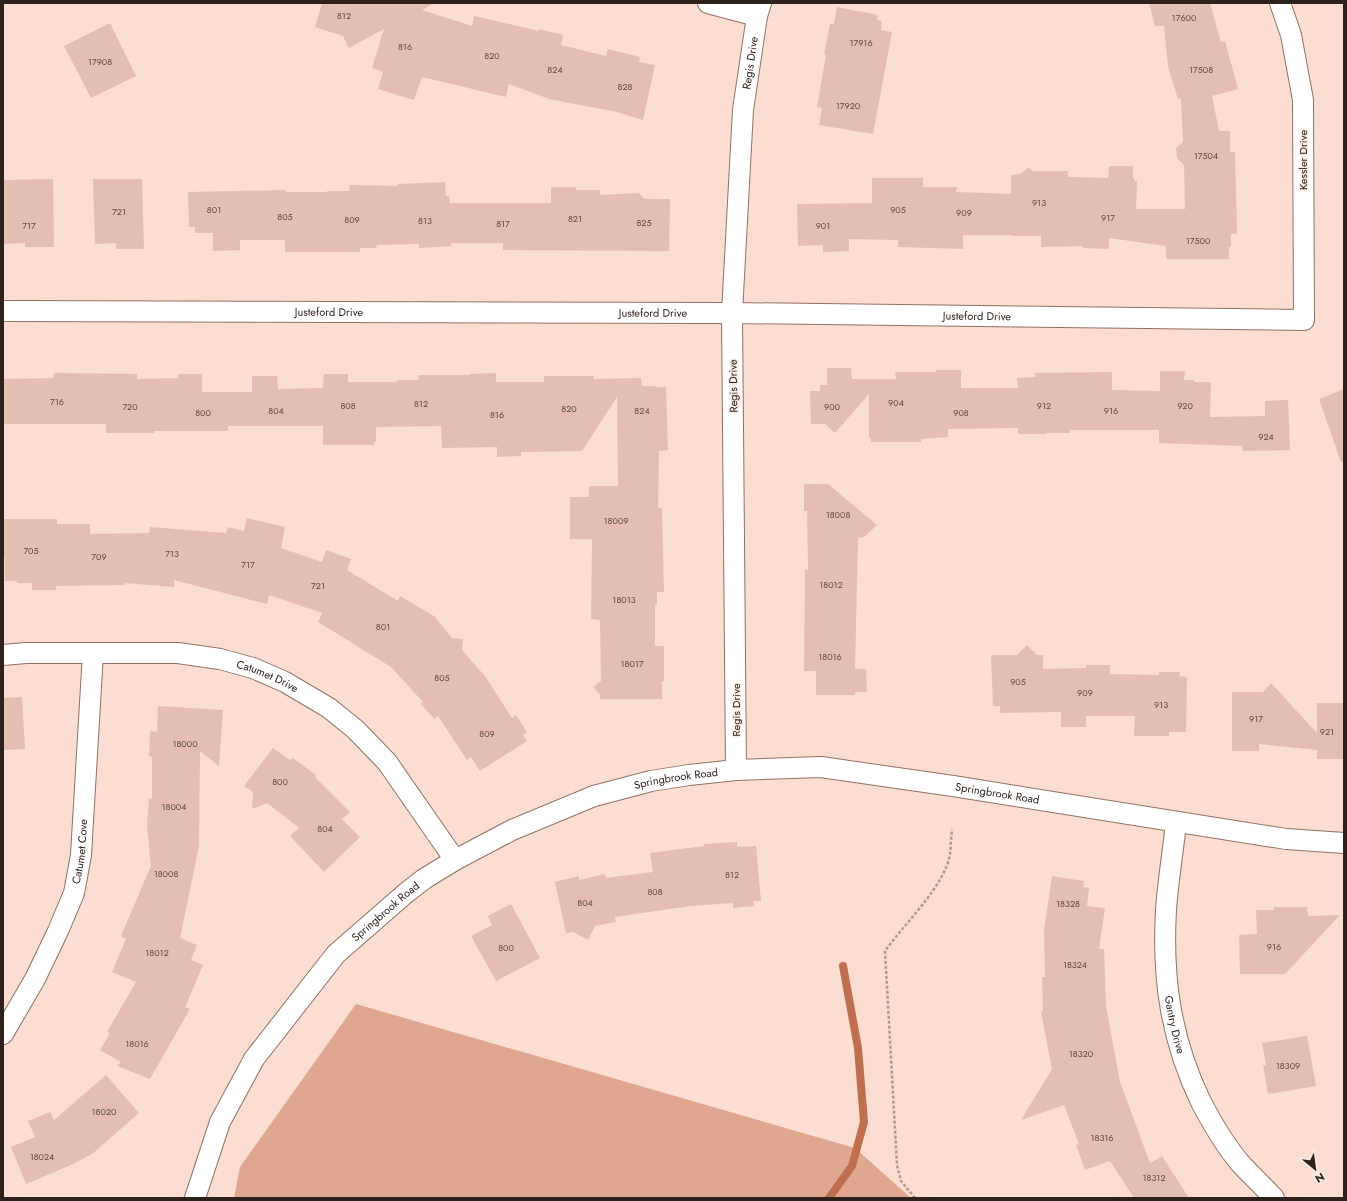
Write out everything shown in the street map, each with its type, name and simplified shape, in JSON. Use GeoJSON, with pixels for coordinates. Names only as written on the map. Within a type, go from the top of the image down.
{"type":"FeatureCollection","features":[{"type":"Feature","properties":{"kind":"street"},"geometry":{"type":"LineString","coordinates":[[708,3],[759,10]]}},
{"type":"Feature","properties":{"kind":"street","name":"Kessler Drive"},"geometry":{"type":"LineString","coordinates":[[1280,3],[1291,34],[1303,100],[1304,320]]}},
{"type":"Feature","properties":{"kind":"street","name":"Regis Drive"},"geometry":{"type":"LineString","coordinates":[[736,770],[732,313],[743,110],[759,10]]}},
{"type":"Feature","properties":{"kind":"street","name":"Justeford Drive"},"geometry":{"type":"LineString","coordinates":[[3,311],[732,313],[1304,320]]}},
{"type":"Feature","properties":{"kind":"street","name":"Catumet Drive"},"geometry":{"type":"LineString","coordinates":[[3,655],[26,653],[178,653],[220,659],[253,668],[285,682],[329,708],[355,729],[387,762],[455,860]]}},
{"type":"Feature","properties":{"kind":"street","name":"Catumet Cove"},"geometry":{"type":"LineString","coordinates":[[3,1034],[35,979],[74,893],[81,855],[93,653]]}},
{"type":"Feature","properties":{"kind":"street","name":"Springbrook Road"},"geometry":{"type":"LineString","coordinates":[[195,1198],[220,1122],[254,1059],[336,954],[406,893],[424,879],[455,860],[512,830],[594,796],[651,781],[683,776],[736,770],[821,767],[953,786],[1176,823],[1286,839],[1344,842]]}},
{"type":"Feature","properties":{"kind":"street","name":"Gantry Drive"},"geometry":{"type":"LineString","coordinates":[[1176,823],[1166,910],[1166,968],[1167,990],[1176,1038],[1190,1079],[1212,1123],[1240,1162],[1274,1198]]}},
{"type":"Feature","properties":{"kind":"path"},"geometry":{"type":"LineString","coordinates":[[915,1198],[901,1181],[897,1164],[885,951],[895,936],[916,913],[943,874],[950,855],[952,829]]}},
{"type":"Feature","properties":{"kind":"shaded area"},"geometry":{"type":"Polygon","coordinates":[[[356,1004],[855,1148],[911,1198],[234,1198],[240,1167],[356,1004]]]}},
{"type":"Feature","properties":{"kind":"building"},"geometry":{"type":"Polygon","coordinates":[[[322,3],[435,3],[422,10],[472,26],[474,16],[563,35],[561,45],[606,56],[608,49],[640,57],[639,62],[655,65],[643,120],[617,112],[549,99],[509,84],[506,97],[422,77],[414,100],[378,89],[383,72],[372,68],[384,29],[349,48],[343,36],[315,27],[322,3]]]}},
{"type":"Feature","properties":{"kind":"building"},"geometry":{"type":"Polygon","coordinates":[[[1149,3],[1210,3],[1221,42],[1225,41],[1238,89],[1212,96],[1219,131],[1230,131],[1230,152],[1235,152],[1237,234],[1231,234],[1229,259],[1166,259],[1166,246],[1109,238],[1109,249],[1083,248],[1083,246],[1041,247],[1041,236],[1011,235],[963,235],[963,249],[898,247],[898,240],[849,239],[849,251],[823,252],[823,245],[798,246],[797,204],[872,203],[872,178],[923,178],[923,187],[957,187],[956,192],[1011,194],[1011,175],[1020,174],[1029,167],[1032,171],[1068,171],[1068,177],[1108,178],[1109,166],[1133,166],[1133,178],[1134,181],[1137,181],[1136,209],[1185,209],[1184,165],[1177,158],[1176,148],[1183,142],[1181,98],[1178,99],[1168,67],[1164,26],[1155,26],[1149,3]]]}},
{"type":"Feature","properties":{"kind":"building"},"geometry":{"type":"Polygon","coordinates":[[[837,7],[878,15],[877,20],[882,21],[881,30],[892,32],[873,134],[819,125],[822,108],[817,107],[826,55],[824,55],[830,24],[834,24],[837,7]]]}},
{"type":"Feature","properties":{"kind":"building"},"geometry":{"type":"Polygon","coordinates":[[[110,23],[136,76],[91,98],[64,46],[110,23]]]}},
{"type":"Feature","properties":{"kind":"building"},"geometry":{"type":"Polygon","coordinates":[[[53,179],[54,247],[25,247],[25,243],[4,244],[3,180],[53,179]]]}},
{"type":"Feature","properties":{"kind":"building"},"geometry":{"type":"Polygon","coordinates":[[[93,179],[142,179],[144,249],[116,249],[116,243],[95,244],[93,179]]]}},
{"type":"Feature","properties":{"kind":"building"},"geometry":{"type":"Polygon","coordinates":[[[445,182],[446,196],[449,196],[450,203],[551,203],[551,187],[576,187],[576,190],[600,190],[600,195],[639,193],[644,199],[670,199],[669,251],[503,250],[503,243],[451,243],[451,246],[419,248],[419,244],[377,245],[376,248],[360,248],[360,252],[285,252],[285,240],[240,240],[240,250],[213,251],[213,233],[195,233],[195,227],[189,227],[188,192],[286,190],[286,192],[327,192],[349,191],[350,185],[398,186],[398,184],[445,182]]]}},
{"type":"Feature","properties":{"kind":"building"},"geometry":{"type":"Polygon","coordinates":[[[827,368],[851,368],[852,379],[896,379],[895,372],[936,372],[936,370],[961,370],[961,388],[1018,388],[1017,378],[1035,377],[1035,373],[1112,372],[1112,390],[1160,391],[1160,371],[1185,371],[1184,380],[1194,380],[1194,382],[1211,382],[1210,417],[1265,416],[1265,401],[1288,400],[1290,450],[1243,451],[1242,446],[1159,443],[1159,430],[1070,430],[1070,433],[1018,434],[1018,428],[948,429],[948,437],[921,439],[921,442],[871,442],[871,438],[869,438],[869,394],[835,433],[825,424],[811,424],[810,391],[820,391],[820,385],[827,385],[827,368]]]}},
{"type":"Feature","properties":{"kind":"building"},"geometry":{"type":"Polygon","coordinates":[[[54,373],[137,374],[137,379],[178,378],[178,374],[202,374],[202,392],[252,392],[252,376],[277,376],[278,389],[323,388],[324,374],[348,374],[348,382],[397,382],[397,380],[418,380],[419,375],[470,375],[496,373],[496,382],[544,382],[544,376],[594,376],[594,379],[641,378],[642,386],[666,387],[668,450],[659,451],[658,508],[662,508],[664,592],[657,592],[657,605],[655,605],[655,646],[664,646],[664,681],[662,681],[662,699],[600,699],[600,694],[593,687],[601,681],[600,620],[591,619],[592,539],[570,539],[570,497],[589,497],[589,486],[618,486],[617,397],[582,451],[521,452],[521,456],[497,457],[497,447],[442,448],[441,426],[376,427],[376,442],[374,442],[374,445],[323,445],[323,426],[228,426],[228,431],[154,431],[154,433],[106,433],[106,424],[3,424],[3,379],[53,378],[54,373]]]}},
{"type":"Feature","properties":{"kind":"building"},"geometry":{"type":"Polygon","coordinates":[[[1344,389],[1344,461],[1341,462],[1319,399],[1344,389]]]}},
{"type":"Feature","properties":{"kind":"building"},"geometry":{"type":"Polygon","coordinates":[[[804,484],[828,484],[877,525],[864,537],[858,538],[855,669],[866,669],[867,692],[855,692],[855,695],[816,695],[816,671],[804,671],[805,570],[808,570],[807,511],[804,511],[804,484]]]}},
{"type":"Feature","properties":{"kind":"building"},"geometry":{"type":"Polygon","coordinates":[[[247,518],[285,527],[281,548],[322,562],[326,550],[351,559],[347,570],[398,601],[400,596],[434,616],[452,638],[463,639],[462,650],[485,676],[512,718],[516,715],[527,732],[523,735],[527,741],[480,771],[471,757],[467,760],[438,716],[434,719],[421,704],[423,702],[391,667],[318,622],[322,613],[269,595],[267,604],[174,580],[174,587],[125,583],[125,585],[56,586],[56,590],[32,590],[32,583],[5,581],[5,558],[3,558],[3,519],[57,519],[57,524],[90,524],[90,534],[149,533],[150,527],[226,533],[228,527],[244,531],[247,518]]]}},
{"type":"Feature","properties":{"kind":"building"},"geometry":{"type":"Polygon","coordinates":[[[1027,645],[1037,655],[1043,655],[1043,669],[1086,668],[1086,665],[1110,665],[1110,674],[1159,675],[1159,672],[1180,672],[1179,676],[1187,677],[1186,732],[1169,732],[1169,736],[1134,736],[1135,716],[1086,716],[1086,727],[1061,727],[1061,712],[1000,713],[1000,706],[993,706],[991,655],[1017,655],[1027,645]]]}},
{"type":"Feature","properties":{"kind":"building"},"geometry":{"type":"Polygon","coordinates":[[[1271,683],[1317,733],[1317,703],[1344,703],[1344,759],[1317,759],[1317,750],[1259,744],[1259,751],[1232,751],[1232,692],[1263,692],[1271,683]]]}},
{"type":"Feature","properties":{"kind":"building"},"geometry":{"type":"Polygon","coordinates":[[[22,697],[25,749],[3,750],[3,698],[22,697]]]}},
{"type":"Feature","properties":{"kind":"building"},"geometry":{"type":"Polygon","coordinates":[[[158,706],[223,710],[219,766],[200,751],[199,846],[180,938],[197,945],[191,960],[203,965],[185,1007],[190,1009],[150,1079],[117,1066],[121,1062],[100,1050],[110,1033],[107,1032],[136,982],[112,972],[126,939],[121,936],[151,868],[147,825],[149,798],[152,799],[152,757],[149,756],[150,731],[157,732],[158,706]]]}},
{"type":"Feature","properties":{"kind":"building"},"geometry":{"type":"Polygon","coordinates":[[[273,748],[290,760],[293,758],[316,775],[315,777],[350,812],[342,819],[360,837],[324,872],[290,836],[299,828],[267,803],[252,809],[253,792],[244,786],[273,748]]]}},
{"type":"Feature","properties":{"kind":"building"},"geometry":{"type":"Polygon","coordinates":[[[737,842],[737,847],[756,846],[761,901],[753,901],[754,906],[733,908],[733,903],[690,906],[615,917],[616,922],[595,926],[588,940],[573,932],[566,933],[555,882],[579,876],[579,880],[605,874],[606,878],[653,872],[650,853],[704,846],[704,844],[737,842]]]}},
{"type":"Feature","properties":{"kind":"building"},"geometry":{"type":"Polygon","coordinates":[[[1052,876],[1084,881],[1083,887],[1089,888],[1087,906],[1105,908],[1099,949],[1104,949],[1106,1006],[1120,1082],[1150,1163],[1162,1156],[1189,1198],[1134,1198],[1110,1161],[1085,1170],[1076,1145],[1079,1144],[1064,1105],[1021,1120],[1052,1069],[1041,1012],[1043,1011],[1042,977],[1045,977],[1044,930],[1052,876]]]}},
{"type":"Feature","properties":{"kind":"building"},"geometry":{"type":"Polygon","coordinates":[[[511,904],[540,958],[496,981],[471,936],[492,925],[488,916],[511,904]]]}},
{"type":"Feature","properties":{"kind":"building"},"geometry":{"type":"Polygon","coordinates":[[[1274,907],[1307,907],[1308,916],[1340,915],[1285,974],[1240,974],[1239,935],[1257,934],[1256,910],[1274,910],[1274,907]]]}},
{"type":"Feature","properties":{"kind":"building"},"geometry":{"type":"Polygon","coordinates":[[[1307,1036],[1316,1086],[1268,1094],[1263,1065],[1266,1065],[1262,1043],[1307,1036]]]}},
{"type":"Feature","properties":{"kind":"building"},"geometry":{"type":"Polygon","coordinates":[[[106,1075],[139,1113],[92,1154],[71,1165],[26,1184],[11,1147],[35,1137],[28,1121],[50,1112],[54,1120],[106,1075]]]}},
{"type":"Feature","properties":{"kind":"waterway"},"geometry":{"type":"LineString","coordinates":[[829,1198],[852,1166],[864,1122],[858,1048],[843,966]]}}]}
